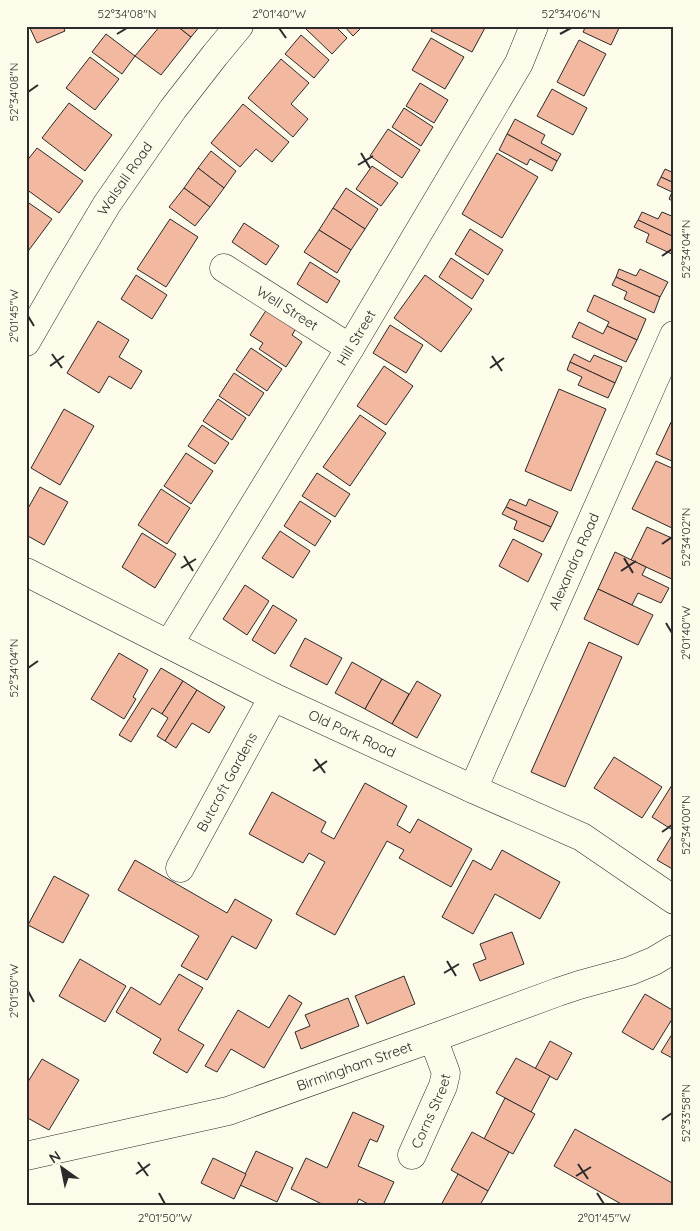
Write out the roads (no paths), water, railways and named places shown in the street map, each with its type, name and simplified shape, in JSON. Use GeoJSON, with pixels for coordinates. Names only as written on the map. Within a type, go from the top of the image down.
{"type":"FeatureCollection","features":[{"type":"Feature","properties":{"kind":"street","name":"Walsall Road"},"geometry":{"type":"LineString","coordinates":[[26,342],[107,204],[173,109],[239,26]]}},
{"type":"Feature","properties":{"kind":"street","name":"Hill Street"},"geometry":{"type":"LineString","coordinates":[[168,644],[350,348],[519,63],[534,26]]}},
{"type":"Feature","properties":{"kind":"street","name":"Well Street"},"geometry":{"type":"LineString","coordinates":[[224,268],[350,348]]}},
{"type":"Feature","properties":{"kind":"street","name":"Alexandra Road"},"geometry":{"type":"LineString","coordinates":[[473,789],[674,335]]}},
{"type":"Feature","properties":{"kind":"street","name":"Old Park Road"},"geometry":{"type":"LineString","coordinates":[[26,572],[273,697],[582,838],[672,896]]}},
{"type":"Feature","properties":{"kind":"street","name":"Butcroft Gardens"},"geometry":{"type":"LineString","coordinates":[[180,868],[273,697]]}},
{"type":"Feature","properties":{"kind":"street","name":"Birmingham Street"},"geometry":{"type":"LineString","coordinates":[[26,1156],[228,1111],[558,992],[630,971],[654,962],[674,949]]}},
{"type":"Feature","properties":{"kind":"street","name":"Corns Street"},"geometry":{"type":"LineString","coordinates":[[412,1155],[443,1086],[446,1073],[433,1038]]}}]}
